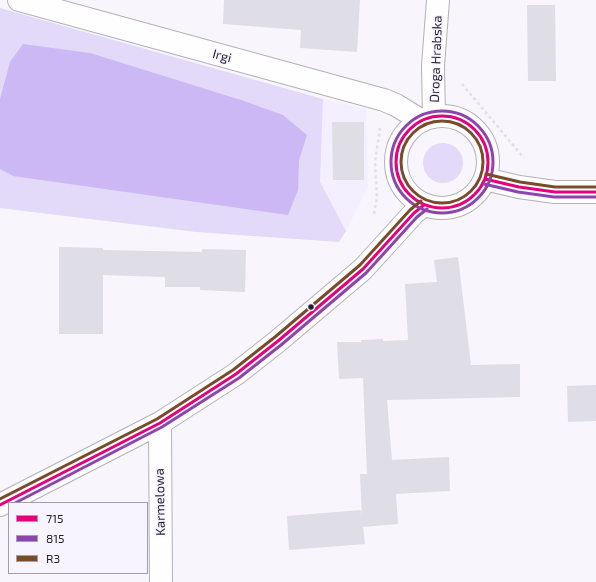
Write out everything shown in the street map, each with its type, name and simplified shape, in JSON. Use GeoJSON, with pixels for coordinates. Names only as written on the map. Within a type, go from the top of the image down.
{"type":"FeatureCollection","features":[{"type":"Feature","properties":{"kind":"street","name":"Irgi"},"geometry":{"type":"LineString","coordinates":[[19,0],[384,100],[428,119]]}},
{"type":"Feature","properties":{"kind":"street","name":"Droga Hrabska"},"geometry":{"type":"LineString","coordinates":[[428,119],[438,0]]}},
{"type":"Feature","properties":{"kind":"street"},"geometry":{"type":"LineString","coordinates":[[440,116],[455,118],[469,124],[479,134],[486,148],[489,162],[485,179],[479,190],[468,200],[454,207],[439,208],[424,205],[411,196],[402,184],[397,171],[396,158],[399,145],[406,134],[416,125],[428,119],[440,116]]}},
{"type":"Feature","properties":{"kind":"street"},"geometry":{"type":"LineString","coordinates":[[485,179],[519,187],[548,191],[596,192]]}},
{"type":"Feature","properties":{"kind":"street"},"geometry":{"type":"LineString","coordinates":[[0,505],[160,423],[236,374],[278,341],[363,269],[414,213],[424,205]]}},
{"type":"Feature","properties":{"kind":"street","name":"Karmelowa"},"geometry":{"type":"LineString","coordinates":[[160,423],[161,582]]}},
{"type":"Feature","properties":{"kind":"path"},"geometry":{"type":"LineString","coordinates":[[460,77],[462,84],[526,160]]}},
{"type":"Feature","properties":{"kind":"path"},"geometry":{"type":"LineString","coordinates":[[374,218],[377,198],[376,162],[384,100]]}},
{"type":"Feature","properties":{"kind":"shaded area"},"geometry":{"type":"Polygon","coordinates":[[[0,8],[323,99],[320,182],[346,231],[339,242],[196,232],[0,208],[0,8]]]}},
{"type":"Feature","properties":{"kind":"shaded area"},"geometry":{"type":"Polygon","coordinates":[[[23,44],[90,53],[241,100],[283,115],[307,135],[299,160],[298,190],[288,215],[13,176],[0,169],[0,99],[10,62],[23,44]]]}},
{"type":"Feature","properties":{"kind":"shaded area"},"geometry":{"type":"Polygon","coordinates":[[[323,99],[366,109],[368,187],[346,231],[320,182],[323,99]]]}},
{"type":"Feature","properties":{"kind":"shaded area"},"geometry":{"type":"Polygon","coordinates":[[[447,143],[454,146],[460,152],[463,163],[462,171],[454,180],[447,183],[439,183],[432,180],[424,171],[423,159],[426,152],[435,144],[447,143]]]}},
{"type":"Feature","properties":{"kind":"building"},"geometry":{"type":"Polygon","coordinates":[[[224,0],[360,0],[357,52],[300,48],[301,30],[223,24],[224,0]]]}},
{"type":"Feature","properties":{"kind":"building"},"geometry":{"type":"Polygon","coordinates":[[[527,5],[555,5],[556,81],[528,81],[527,5]]]}},
{"type":"Feature","properties":{"kind":"building"},"geometry":{"type":"Polygon","coordinates":[[[332,122],[364,122],[364,180],[333,180],[332,122]]]}},
{"type":"Feature","properties":{"kind":"building"},"geometry":{"type":"Polygon","coordinates":[[[59,247],[103,248],[103,250],[202,252],[202,249],[246,250],[245,292],[200,290],[200,287],[165,287],[165,277],[103,275],[103,334],[59,334],[59,247]]]}},
{"type":"Feature","properties":{"kind":"building"},"geometry":{"type":"Polygon","coordinates":[[[458,257],[471,365],[520,364],[520,397],[387,400],[392,460],[449,457],[450,491],[396,494],[398,524],[363,527],[365,544],[289,550],[287,516],[362,510],[360,474],[367,474],[363,378],[339,379],[337,342],[361,342],[361,340],[383,339],[383,341],[408,340],[405,284],[437,282],[434,260],[458,257]]]}},
{"type":"Feature","properties":{"kind":"building"},"geometry":{"type":"Polygon","coordinates":[[[596,385],[596,421],[568,422],[567,386],[596,385]]]}},
{"type":"Feature","properties":{"kind":"transit line","name":"815"},"geometry":{"type":"LineString","coordinates":[[442,111],[461,115],[478,126],[489,143],[493,162],[489,181],[478,198],[461,209],[442,213],[423,209],[406,198],[395,181],[391,162],[395,143],[406,126],[423,115],[442,111]]}},
{"type":"Feature","properties":{"kind":"transit line","name":"715"},"geometry":{"type":"LineString","coordinates":[[442,116],[459,120],[474,130],[484,145],[488,162],[484,179],[474,194],[459,204],[442,208],[425,204],[410,194],[400,179],[396,162],[400,145],[410,130],[425,120],[442,116]]}},
{"type":"Feature","properties":{"kind":"transit line","name":"R3"},"geometry":{"type":"LineString","coordinates":[[442,121],[458,124],[471,133],[480,146],[483,162],[480,178],[471,191],[458,200],[442,203],[426,200],[413,191],[404,178],[401,162],[404,146],[413,133],[426,124],[442,121]]}},
{"type":"Feature","properties":{"kind":"transit line","name":"R3"},"geometry":{"type":"LineString","coordinates":[[486,174],[520,182],[555,187],[596,187]]}},
{"type":"Feature","properties":{"kind":"transit line","name":"715"},"geometry":{"type":"LineString","coordinates":[[485,179],[519,187],[555,192],[596,192]]}},
{"type":"Feature","properties":{"kind":"transit line","name":"815"},"geometry":{"type":"LineString","coordinates":[[484,184],[518,192],[554,197],[596,197]]}},
{"type":"Feature","properties":{"kind":"transit line","name":"R3"},"geometry":{"type":"LineString","coordinates":[[0,499],[157,419],[233,370],[275,337],[360,265],[410,210],[421,201]]}},
{"type":"Feature","properties":{"kind":"transit line","name":"715"},"geometry":{"type":"LineString","coordinates":[[0,505],[160,423],[236,374],[278,341],[363,269],[414,213],[424,205]]}},
{"type":"Feature","properties":{"kind":"transit line","name":"815"},"geometry":{"type":"LineString","coordinates":[[17,502],[162,427],[239,378],[281,345],[366,273],[417,217],[427,209]]}}]}
